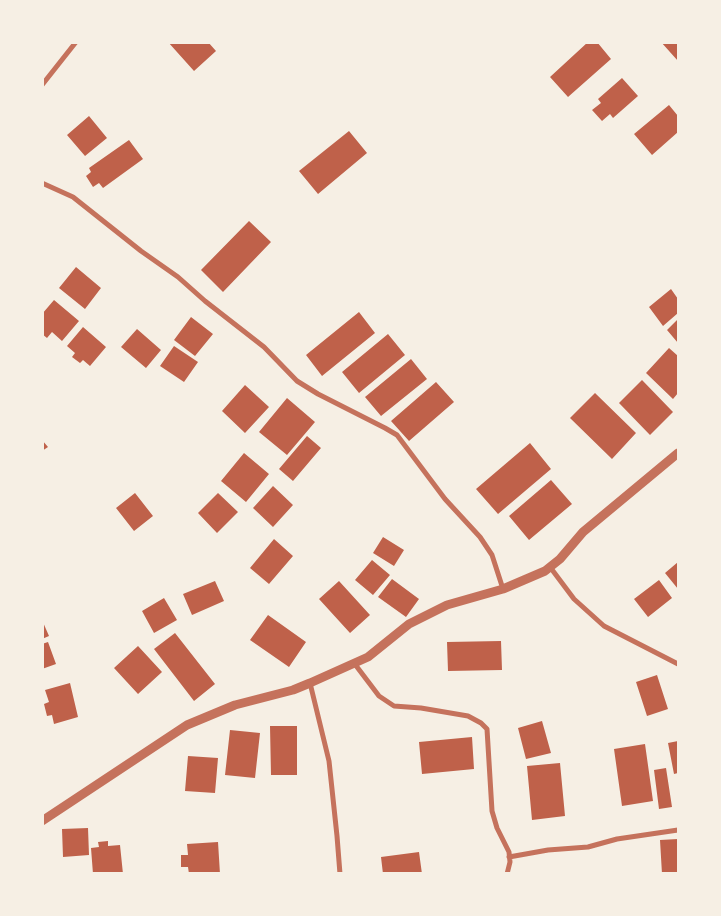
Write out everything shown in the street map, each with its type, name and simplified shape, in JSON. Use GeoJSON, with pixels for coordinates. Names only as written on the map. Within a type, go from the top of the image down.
{"type":"FeatureCollection","features":[{"type":"Feature","properties":{"kind":"street"},"geometry":{"type":"LineString","coordinates":[[42,85],[76,42]]}},
{"type":"Feature","properties":{"kind":"street"},"geometry":{"type":"LineString","coordinates":[[42,183],[73,197],[120,235],[178,277],[205,301],[264,347],[297,380],[318,394],[368,418],[397,436],[445,499],[480,537],[492,555],[503,589]]}},
{"type":"Feature","properties":{"kind":"street"},"geometry":{"type":"LineString","coordinates":[[42,821],[187,725],[235,704],[293,690],[310,683],[368,657],[408,624],[447,605],[503,589],[545,571],[560,559],[583,532],[678,453]]}},
{"type":"Feature","properties":{"kind":"street"},"geometry":{"type":"LineString","coordinates":[[550,567],[574,599],[604,626],[678,664]]}},
{"type":"Feature","properties":{"kind":"street"},"geometry":{"type":"LineString","coordinates":[[354,663],[379,696],[394,706],[421,708],[468,716],[481,723],[487,729],[492,811],[509,857],[507,874]]}},
{"type":"Feature","properties":{"kind":"street"},"geometry":{"type":"LineString","coordinates":[[310,683],[329,761],[340,874]]}},
{"type":"Feature","properties":{"kind":"street"},"geometry":{"type":"LineString","coordinates":[[509,857],[548,850],[588,847],[617,838],[678,830]]}},
{"type":"Feature","properties":{"kind":"building"},"geometry":{"type":"Polygon","coordinates":[[[168,42],[208,42],[216,51],[194,71],[168,42]]]}},
{"type":"Feature","properties":{"kind":"building"},"geometry":{"type":"Polygon","coordinates":[[[588,42],[597,42],[611,59],[568,97],[550,77],[588,42]]]}},
{"type":"Feature","properties":{"kind":"building"},"geometry":{"type":"Polygon","coordinates":[[[661,42],[678,42],[678,61],[661,42]]]}},
{"type":"Feature","properties":{"kind":"building"},"geometry":{"type":"Polygon","coordinates":[[[622,78],[638,96],[613,118],[610,114],[602,121],[592,110],[601,103],[598,99],[622,78]]]}},
{"type":"Feature","properties":{"kind":"building"},"geometry":{"type":"Polygon","coordinates":[[[669,105],[678,116],[678,132],[652,155],[634,134],[669,105]]]}},
{"type":"Feature","properties":{"kind":"building"},"geometry":{"type":"Polygon","coordinates":[[[89,116],[107,138],[85,156],[67,135],[89,116]]]}},
{"type":"Feature","properties":{"kind":"building"},"geometry":{"type":"Polygon","coordinates":[[[349,131],[367,153],[318,194],[299,171],[349,131]]]}},
{"type":"Feature","properties":{"kind":"building"},"geometry":{"type":"Polygon","coordinates":[[[129,140],[143,159],[103,188],[99,183],[93,187],[86,176],[91,172],[89,168],[129,140]]]}},
{"type":"Feature","properties":{"kind":"building"},"geometry":{"type":"Polygon","coordinates":[[[249,221],[271,242],[223,292],[201,270],[249,221]]]}},
{"type":"Feature","properties":{"kind":"building"},"geometry":{"type":"Polygon","coordinates":[[[76,267],[101,288],[85,309],[59,288],[76,267]]]}},
{"type":"Feature","properties":{"kind":"building"},"geometry":{"type":"Polygon","coordinates":[[[671,289],[678,299],[678,313],[663,326],[649,307],[671,289]]]}},
{"type":"Feature","properties":{"kind":"building"},"geometry":{"type":"Polygon","coordinates":[[[54,300],[79,321],[62,341],[52,332],[47,338],[42,334],[42,314],[54,300]]]}},
{"type":"Feature","properties":{"kind":"building"},"geometry":{"type":"Polygon","coordinates":[[[359,312],[375,333],[322,376],[306,355],[359,312]]]}},
{"type":"Feature","properties":{"kind":"building"},"geometry":{"type":"Polygon","coordinates":[[[191,317],[213,334],[195,356],[174,340],[191,317]]]}},
{"type":"Feature","properties":{"kind":"building"},"geometry":{"type":"Polygon","coordinates":[[[678,319],[678,343],[667,330],[678,319]]]}},
{"type":"Feature","properties":{"kind":"building"},"geometry":{"type":"Polygon","coordinates":[[[83,327],[106,347],[90,366],[83,360],[80,363],[72,357],[75,353],[67,346],[83,327]]]}},
{"type":"Feature","properties":{"kind":"building"},"geometry":{"type":"Polygon","coordinates":[[[137,329],[161,350],[146,368],[121,347],[137,329]]]}},
{"type":"Feature","properties":{"kind":"building"},"geometry":{"type":"Polygon","coordinates":[[[388,334],[405,355],[359,393],[342,372],[388,334]]]}},
{"type":"Feature","properties":{"kind":"building"},"geometry":{"type":"Polygon","coordinates":[[[174,346],[198,362],[184,382],[160,366],[174,346]]]}},
{"type":"Feature","properties":{"kind":"building"},"geometry":{"type":"Polygon","coordinates":[[[669,348],[678,356],[678,393],[673,399],[646,373],[669,348]]]}},
{"type":"Feature","properties":{"kind":"building"},"geometry":{"type":"Polygon","coordinates":[[[411,359],[427,379],[381,416],[365,397],[411,359]]]}},
{"type":"Feature","properties":{"kind":"building"},"geometry":{"type":"Polygon","coordinates":[[[642,380],[673,412],[650,435],[619,403],[642,380]]]}},
{"type":"Feature","properties":{"kind":"building"},"geometry":{"type":"Polygon","coordinates":[[[436,382],[454,402],[409,441],[391,421],[436,382]]]}},
{"type":"Feature","properties":{"kind":"building"},"geometry":{"type":"Polygon","coordinates":[[[245,385],[269,407],[245,433],[222,411],[245,385]]]}},
{"type":"Feature","properties":{"kind":"building"},"geometry":{"type":"Polygon","coordinates":[[[595,393],[636,433],[612,459],[570,418],[595,393]]]}},
{"type":"Feature","properties":{"kind":"building"},"geometry":{"type":"Polygon","coordinates":[[[287,398],[315,422],[287,455],[259,432],[287,398]]]}},
{"type":"Feature","properties":{"kind":"building"},"geometry":{"type":"Polygon","coordinates":[[[307,436],[321,448],[293,481],[279,469],[307,436]]]}},
{"type":"Feature","properties":{"kind":"building"},"geometry":{"type":"Polygon","coordinates":[[[42,440],[48,447],[42,451],[42,440]]]}},
{"type":"Feature","properties":{"kind":"building"},"geometry":{"type":"Polygon","coordinates":[[[530,443],[551,469],[498,514],[476,489],[530,443]]]}},
{"type":"Feature","properties":{"kind":"building"},"geometry":{"type":"Polygon","coordinates":[[[244,453],[269,474],[246,502],[221,481],[244,453]]]}},
{"type":"Feature","properties":{"kind":"building"},"geometry":{"type":"Polygon","coordinates":[[[551,480],[572,504],[529,540],[509,516],[551,480]]]}},
{"type":"Feature","properties":{"kind":"building"},"geometry":{"type":"Polygon","coordinates":[[[273,486],[293,505],[273,527],[253,508],[273,486]]]}},
{"type":"Feature","properties":{"kind":"building"},"geometry":{"type":"Polygon","coordinates":[[[135,493],[153,516],[134,531],[116,508],[135,493]]]}},
{"type":"Feature","properties":{"kind":"building"},"geometry":{"type":"Polygon","coordinates":[[[218,493],[238,512],[217,533],[198,513],[218,493]]]}},
{"type":"Feature","properties":{"kind":"building"},"geometry":{"type":"Polygon","coordinates":[[[383,537],[404,550],[394,566],[373,553],[383,537]]]}},
{"type":"Feature","properties":{"kind":"building"},"geometry":{"type":"Polygon","coordinates":[[[274,539],[293,556],[269,584],[250,568],[274,539]]]}},
{"type":"Feature","properties":{"kind":"building"},"geometry":{"type":"Polygon","coordinates":[[[372,560],[390,575],[373,595],[355,580],[372,560]]]}},
{"type":"Feature","properties":{"kind":"building"},"geometry":{"type":"Polygon","coordinates":[[[678,562],[678,589],[665,573],[678,562]]]}},
{"type":"Feature","properties":{"kind":"building"},"geometry":{"type":"Polygon","coordinates":[[[392,579],[419,599],[406,617],[378,597],[392,579]]]}},
{"type":"Feature","properties":{"kind":"building"},"geometry":{"type":"Polygon","coordinates":[[[659,580],[672,598],[648,617],[634,599],[659,580]]]}},
{"type":"Feature","properties":{"kind":"building"},"geometry":{"type":"Polygon","coordinates":[[[215,581],[224,601],[192,615],[183,594],[215,581]]]}},
{"type":"Feature","properties":{"kind":"building"},"geometry":{"type":"Polygon","coordinates":[[[339,581],[370,615],[350,633],[319,599],[339,581]]]}},
{"type":"Feature","properties":{"kind":"building"},"geometry":{"type":"Polygon","coordinates":[[[164,598],[177,620],[154,633],[142,611],[164,598]]]}},
{"type":"Feature","properties":{"kind":"building"},"geometry":{"type":"Polygon","coordinates":[[[268,615],[306,642],[289,667],[250,640],[268,615]]]}},
{"type":"Feature","properties":{"kind":"building"},"geometry":{"type":"Polygon","coordinates":[[[42,620],[49,636],[42,639],[42,620]]]}},
{"type":"Feature","properties":{"kind":"building"},"geometry":{"type":"Polygon","coordinates":[[[175,633],[215,684],[194,701],[154,649],[175,633]]]}},
{"type":"Feature","properties":{"kind":"building"},"geometry":{"type":"Polygon","coordinates":[[[501,641],[502,670],[448,671],[447,642],[501,641]]]}},
{"type":"Feature","properties":{"kind":"building"},"geometry":{"type":"Polygon","coordinates":[[[48,642],[56,664],[42,669],[42,644],[48,642]]]}},
{"type":"Feature","properties":{"kind":"building"},"geometry":{"type":"Polygon","coordinates":[[[138,646],[162,672],[138,694],[114,668],[138,646]]]}},
{"type":"Feature","properties":{"kind":"building"},"geometry":{"type":"Polygon","coordinates":[[[657,675],[668,709],[647,716],[636,682],[657,675]]]}},
{"type":"Feature","properties":{"kind":"building"},"geometry":{"type":"Polygon","coordinates":[[[70,683],[78,717],[54,724],[52,715],[47,716],[44,704],[49,702],[45,690],[70,683]]]}},
{"type":"Feature","properties":{"kind":"building"},"geometry":{"type":"Polygon","coordinates":[[[542,721],[551,753],[526,759],[518,728],[542,721]]]}},
{"type":"Feature","properties":{"kind":"building"},"geometry":{"type":"Polygon","coordinates":[[[270,726],[297,726],[297,775],[271,775],[270,726]]]}},
{"type":"Feature","properties":{"kind":"building"},"geometry":{"type":"Polygon","coordinates":[[[230,730],[260,733],[255,778],[225,775],[230,730]]]}},
{"type":"Feature","properties":{"kind":"building"},"geometry":{"type":"Polygon","coordinates":[[[472,737],[474,769],[422,774],[419,742],[472,737]]]}},
{"type":"Feature","properties":{"kind":"building"},"geometry":{"type":"Polygon","coordinates":[[[678,741],[678,773],[674,774],[668,743],[678,741]]]}},
{"type":"Feature","properties":{"kind":"building"},"geometry":{"type":"Polygon","coordinates":[[[645,744],[653,801],[622,806],[614,749],[645,744]]]}},
{"type":"Feature","properties":{"kind":"building"},"geometry":{"type":"Polygon","coordinates":[[[188,756],[218,758],[215,793],[185,791],[188,756]]]}},
{"type":"Feature","properties":{"kind":"building"},"geometry":{"type":"Polygon","coordinates":[[[560,763],[565,816],[532,820],[527,766],[560,763]]]}},
{"type":"Feature","properties":{"kind":"building"},"geometry":{"type":"Polygon","coordinates":[[[666,768],[672,807],[659,809],[654,770],[666,768]]]}},
{"type":"Feature","properties":{"kind":"building"},"geometry":{"type":"Polygon","coordinates":[[[88,828],[89,855],[63,857],[62,829],[88,828]]]}},
{"type":"Feature","properties":{"kind":"building"},"geometry":{"type":"Polygon","coordinates":[[[678,839],[678,874],[662,874],[660,840],[678,839]]]}},
{"type":"Feature","properties":{"kind":"building"},"geometry":{"type":"Polygon","coordinates":[[[108,841],[108,846],[120,845],[123,874],[93,874],[91,848],[99,847],[98,842],[108,841]]]}},
{"type":"Feature","properties":{"kind":"building"},"geometry":{"type":"Polygon","coordinates":[[[218,842],[220,874],[189,874],[188,867],[181,867],[181,855],[188,855],[187,844],[218,842]]]}},
{"type":"Feature","properties":{"kind":"building"},"geometry":{"type":"Polygon","coordinates":[[[419,852],[422,874],[383,874],[381,857],[419,852]]]}}]}
